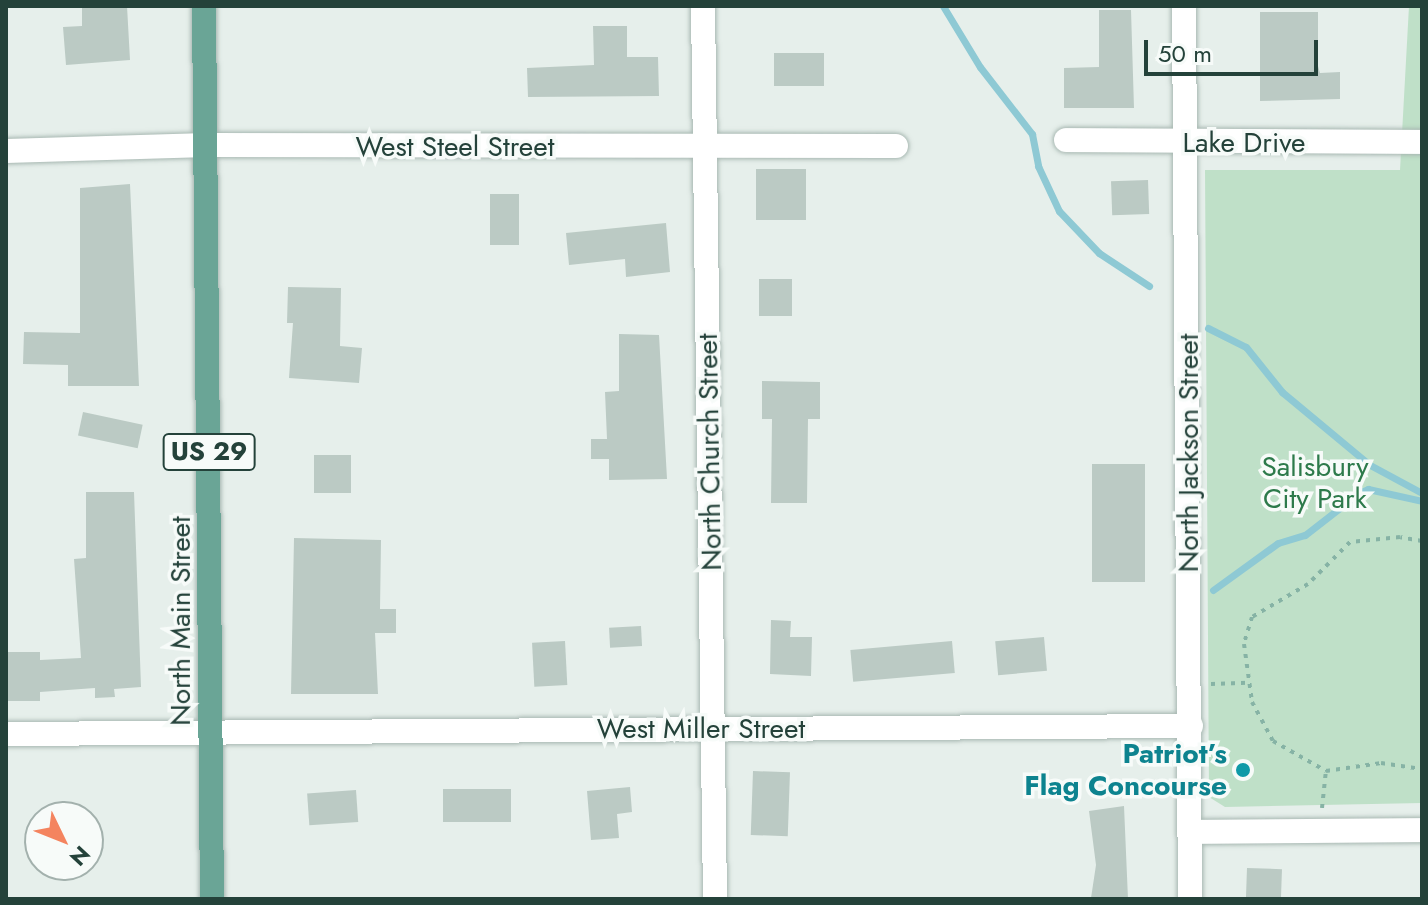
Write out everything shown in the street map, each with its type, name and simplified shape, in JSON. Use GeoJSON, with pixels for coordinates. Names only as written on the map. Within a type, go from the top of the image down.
{"type":"FeatureCollection","features":[{"type":"Feature","properties":{"kind":"main road","name":"North Main Street"},"geometry":{"type":"LineString","coordinates":[[204,6],[212,899]]}},
{"type":"Feature","properties":{"kind":"street","name":"North Church Street"},"geometry":{"type":"LineString","coordinates":[[703,6],[715,899]]}},
{"type":"Feature","properties":{"kind":"street","name":"North Jackson Street"},"geometry":{"type":"LineString","coordinates":[[1184,6],[1192,832],[1190,899]]}},
{"type":"Feature","properties":{"kind":"street","name":"Lake Drive"},"geometry":{"type":"LineString","coordinates":[[1066,140],[1186,144],[1422,142]]}},
{"type":"Feature","properties":{"kind":"street","name":"West Steel Street"},"geometry":{"type":"LineString","coordinates":[[6,151],[207,145],[703,149]]}},
{"type":"Feature","properties":{"kind":"street"},"geometry":{"type":"LineString","coordinates":[[703,149],[896,146]]}},
{"type":"Feature","properties":{"kind":"street","name":"West Miller Street"},"geometry":{"type":"LineString","coordinates":[[6,734],[1191,726]]}},
{"type":"Feature","properties":{"kind":"street"},"geometry":{"type":"LineString","coordinates":[[1192,832],[1422,830]]}},
{"type":"Feature","properties":{"kind":"path"},"geometry":{"type":"LineString","coordinates":[[1422,541],[1400,537],[1350,542],[1308,584],[1252,617],[1244,644],[1248,683],[1261,726],[1273,741],[1326,771],[1381,763],[1422,769]]}},
{"type":"Feature","properties":{"kind":"path"},"geometry":{"type":"LineString","coordinates":[[1200,685],[1248,683]]}},
{"type":"Feature","properties":{"kind":"path"},"geometry":{"type":"LineString","coordinates":[[1322,808],[1326,771]]}},
{"type":"Feature","properties":{"kind":"green space","name":"Salisbury City Park"},"geometry":{"type":"Polygon","coordinates":[[[1409,6],[1422,6],[1422,803],[1225,807],[1209,797],[1205,170],[1400,170],[1409,6]]]}},
{"type":"Feature","properties":{"kind":"building"},"geometry":{"type":"Polygon","coordinates":[[[82,6],[127,6],[130,60],[66,65],[63,27],[82,26],[82,6]]]}},
{"type":"Feature","properties":{"kind":"building"},"geometry":{"type":"Polygon","coordinates":[[[1099,10],[1131,10],[1134,108],[1064,108],[1064,68],[1099,67],[1099,10]]]}},
{"type":"Feature","properties":{"kind":"building"},"geometry":{"type":"Polygon","coordinates":[[[1260,12],[1318,12],[1318,66],[1320,73],[1340,72],[1340,99],[1260,101],[1260,12]]]}},
{"type":"Feature","properties":{"kind":"building"},"geometry":{"type":"Polygon","coordinates":[[[593,26],[627,26],[627,57],[658,57],[659,96],[528,97],[527,68],[594,65],[593,26]]]}},
{"type":"Feature","properties":{"kind":"building"},"geometry":{"type":"Polygon","coordinates":[[[774,53],[824,53],[824,86],[774,86],[774,53]]]}},
{"type":"Feature","properties":{"kind":"building"},"geometry":{"type":"Polygon","coordinates":[[[756,169],[806,169],[806,220],[756,220],[756,169]]]}},
{"type":"Feature","properties":{"kind":"building"},"geometry":{"type":"Polygon","coordinates":[[[1148,180],[1149,214],[1112,215],[1111,181],[1148,180]]]}},
{"type":"Feature","properties":{"kind":"building"},"geometry":{"type":"Polygon","coordinates":[[[130,184],[139,386],[68,386],[68,365],[23,364],[24,332],[80,333],[80,188],[130,184]]]}},
{"type":"Feature","properties":{"kind":"building"},"geometry":{"type":"Polygon","coordinates":[[[490,194],[519,194],[519,245],[490,245],[490,194]]]}},
{"type":"Feature","properties":{"kind":"building"},"geometry":{"type":"Polygon","coordinates":[[[666,223],[670,272],[626,277],[625,259],[569,265],[566,233],[666,223]]]}},
{"type":"Feature","properties":{"kind":"building"},"geometry":{"type":"Polygon","coordinates":[[[759,279],[792,279],[792,316],[759,316],[759,279]]]}},
{"type":"Feature","properties":{"kind":"building"},"geometry":{"type":"Polygon","coordinates":[[[288,287],[341,288],[340,346],[362,348],[359,383],[289,378],[293,323],[287,323],[288,287]]]}},
{"type":"Feature","properties":{"kind":"building"},"geometry":{"type":"Polygon","coordinates":[[[619,334],[659,335],[667,479],[609,480],[609,459],[591,459],[591,439],[607,439],[605,392],[619,391],[619,334]]]}},
{"type":"Feature","properties":{"kind":"building"},"geometry":{"type":"Polygon","coordinates":[[[762,381],[820,382],[820,419],[808,419],[807,503],[771,503],[772,419],[762,419],[762,381]]]}},
{"type":"Feature","properties":{"kind":"building"},"geometry":{"type":"Polygon","coordinates":[[[83,412],[143,425],[138,448],[78,435],[83,412]]]}},
{"type":"Feature","properties":{"kind":"building"},"geometry":{"type":"Polygon","coordinates":[[[314,455],[351,455],[351,493],[314,493],[314,455]]]}},
{"type":"Feature","properties":{"kind":"building"},"geometry":{"type":"Polygon","coordinates":[[[1092,464],[1145,464],[1145,582],[1092,582],[1092,464]]]}},
{"type":"Feature","properties":{"kind":"building"},"geometry":{"type":"Polygon","coordinates":[[[86,492],[134,492],[141,687],[114,689],[115,697],[95,698],[95,688],[40,692],[40,701],[6,701],[6,652],[40,652],[40,660],[81,658],[74,559],[86,558],[86,492]]]}},
{"type":"Feature","properties":{"kind":"building"},"geometry":{"type":"Polygon","coordinates":[[[294,538],[381,540],[380,609],[396,609],[396,633],[375,633],[378,694],[291,694],[294,538]]]}},
{"type":"Feature","properties":{"kind":"building"},"geometry":{"type":"Polygon","coordinates":[[[771,620],[791,621],[790,637],[812,637],[811,676],[770,674],[771,620]]]}},
{"type":"Feature","properties":{"kind":"building"},"geometry":{"type":"Polygon","coordinates":[[[641,626],[642,646],[610,648],[609,628],[641,626]]]}},
{"type":"Feature","properties":{"kind":"building"},"geometry":{"type":"Polygon","coordinates":[[[1044,637],[1047,671],[998,675],[995,641],[1044,637]]]}},
{"type":"Feature","properties":{"kind":"building"},"geometry":{"type":"Polygon","coordinates":[[[565,641],[567,685],[534,687],[532,643],[565,641]]]}},
{"type":"Feature","properties":{"kind":"building"},"geometry":{"type":"Polygon","coordinates":[[[952,641],[955,673],[853,682],[850,650],[952,641]]]}},
{"type":"Feature","properties":{"kind":"building"},"geometry":{"type":"Polygon","coordinates":[[[753,771],[790,772],[788,836],[751,835],[753,771]]]}},
{"type":"Feature","properties":{"kind":"building"},"geometry":{"type":"Polygon","coordinates":[[[630,787],[632,812],[617,814],[619,838],[591,840],[587,791],[630,787]]]}},
{"type":"Feature","properties":{"kind":"building"},"geometry":{"type":"Polygon","coordinates":[[[443,789],[511,789],[511,822],[443,822],[443,789]]]}},
{"type":"Feature","properties":{"kind":"building"},"geometry":{"type":"Polygon","coordinates":[[[356,790],[358,822],[309,825],[307,793],[356,790]]]}},
{"type":"Feature","properties":{"kind":"building"},"geometry":{"type":"Polygon","coordinates":[[[1124,806],[1128,899],[1091,898],[1096,865],[1089,811],[1124,806]]]}},
{"type":"Feature","properties":{"kind":"building"},"geometry":{"type":"Polygon","coordinates":[[[1247,868],[1282,869],[1281,899],[1246,899],[1247,868]]]}},
{"type":"Feature","properties":{"kind":"waterway"},"geometry":{"type":"LineString","coordinates":[[943,6],[980,67],[1032,134],[1038,166],[1059,211],[1099,253],[1149,286]]}},
{"type":"Feature","properties":{"kind":"waterway"},"geometry":{"type":"LineString","coordinates":[[1208,328],[1246,347],[1282,392],[1370,465],[1422,493]]}},
{"type":"Feature","properties":{"kind":"waterway"},"geometry":{"type":"LineString","coordinates":[[1213,590],[1278,543],[1305,535],[1368,489],[1422,501]]}},
{"type":"Feature","properties":{"kind":"place","name":"Patriot’s Flag Concourse"},"geometry":{"type":"Point","coordinates":[1243,770]}}]}
